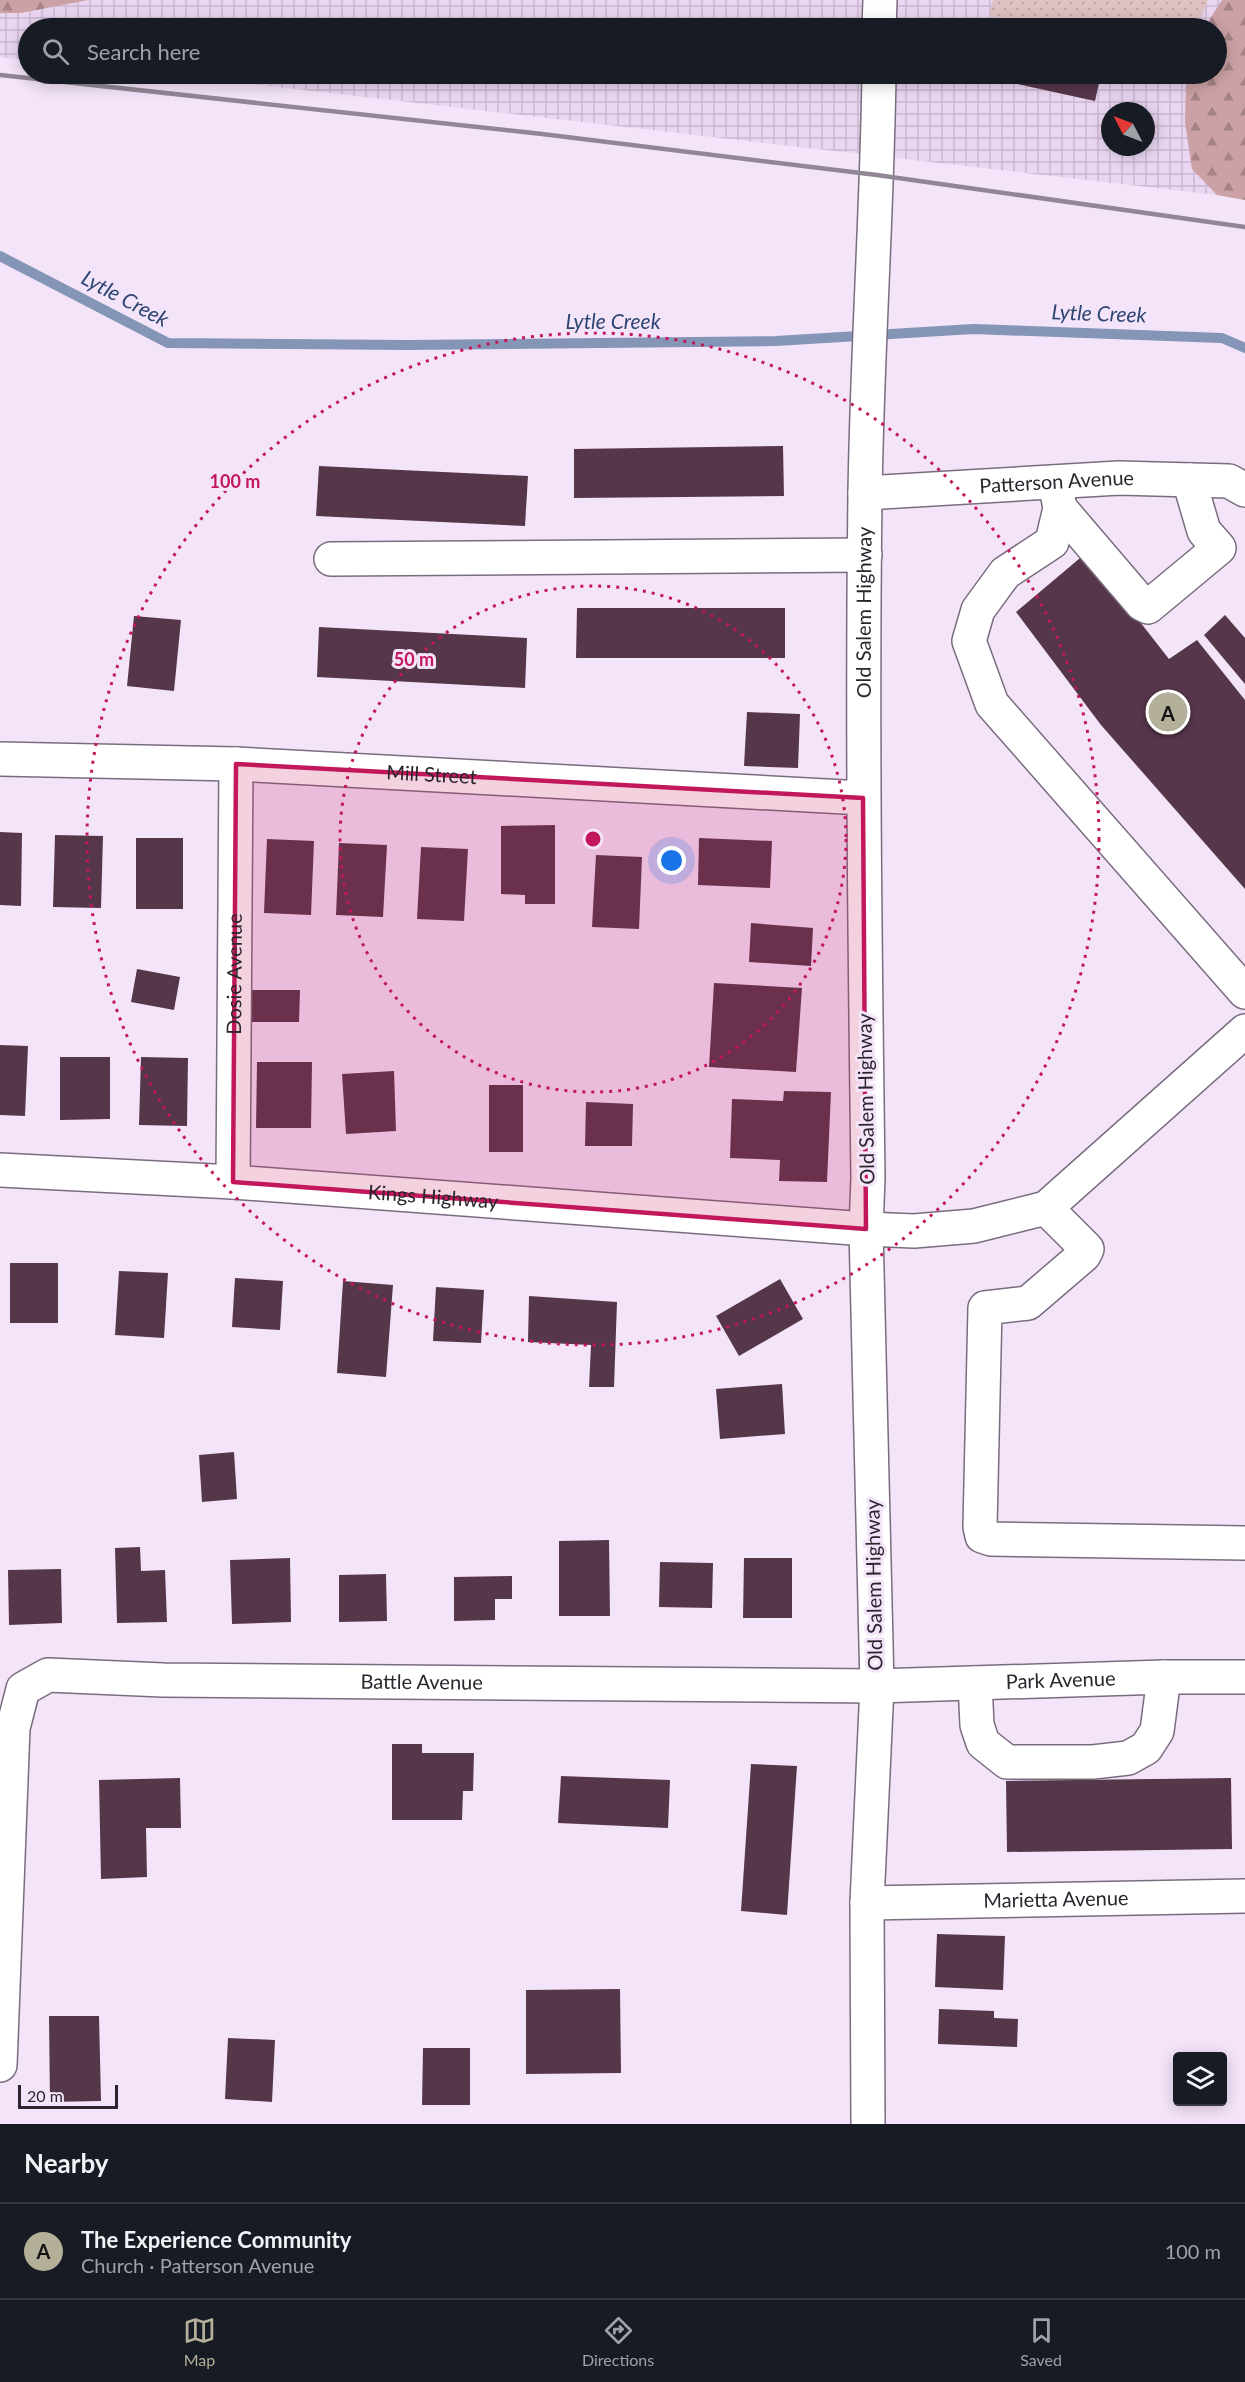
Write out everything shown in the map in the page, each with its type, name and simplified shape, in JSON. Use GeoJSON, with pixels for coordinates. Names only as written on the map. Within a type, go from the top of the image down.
{"type":"FeatureCollection","features":[{"type":"Feature","properties":{"kind":"street"},"geometry":{"type":"LineString","coordinates":[[879,18],[880,0]]}},
{"type":"Feature","properties":{"kind":"street","name":"Old Salem Highway"},"geometry":{"type":"LineString","coordinates":[[868,2124],[867,1903],[877,1686],[866,1229],[868,1178],[863,798],[865,493],[879,84]]}},
{"type":"Feature","properties":{"kind":"street","name":"Patterson Avenue"},"geometry":{"type":"LineString","coordinates":[[865,493],[1058,495],[1119,478],[1229,481],[1245,490]]}},
{"type":"Feature","properties":{"kind":"street"},"geometry":{"type":"LineString","coordinates":[[1058,495],[1142,604],[1148,607],[1219,548],[1204,531],[1189,480]]}},
{"type":"Feature","properties":{"kind":"street"},"geometry":{"type":"LineString","coordinates":[[1058,495],[1052,542],[1005,573],[978,610],[969,641],[992,704],[1245,992]]}},
{"type":"Feature","properties":{"kind":"street"},"geometry":{"type":"LineString","coordinates":[[331,559],[865,555]]}},
{"type":"Feature","properties":{"kind":"street","name":"Mill Street"},"geometry":{"type":"LineString","coordinates":[[0,759],[236,764],[863,798]]}},
{"type":"Feature","properties":{"kind":"street","name":"Dosie Avenue"},"geometry":{"type":"LineString","coordinates":[[233,1182],[236,764]]}},
{"type":"Feature","properties":{"kind":"street"},"geometry":{"type":"LineString","coordinates":[[1245,1031],[1046,1208],[1087,1249],[1084,1255],[1028,1303],[985,1308],[980,1527],[982,1536],[991,1539],[1245,1543]]}},
{"type":"Feature","properties":{"kind":"street","name":"Kings Highway"},"geometry":{"type":"LineString","coordinates":[[0,1170],[233,1182],[915,1231],[974,1226],[1046,1208]]}},
{"type":"Feature","properties":{"kind":"street","name":"Battle Avenue"},"geometry":{"type":"LineString","coordinates":[[0,2065],[7,1728],[23,1689],[48,1675],[175,1680],[877,1686]]}},
{"type":"Feature","properties":{"kind":"street"},"geometry":{"type":"LineString","coordinates":[[975,1683],[978,1725],[983,1743],[1007,1762],[1093,1762],[1128,1758],[1146,1748],[1157,1731],[1164,1677]]}},
{"type":"Feature","properties":{"kind":"street","name":"Park Avenue"},"geometry":{"type":"LineString","coordinates":[[877,1686],[1164,1677],[1245,1677]]}},
{"type":"Feature","properties":{"kind":"street","name":"Marietta Avenue"},"geometry":{"type":"LineString","coordinates":[[867,1903],[1245,1896]]}},
{"type":"Feature","properties":{"kind":"highlighted area"},"geometry":{"type":"Polygon","coordinates":[[[236,764],[863,798],[866,1229],[233,1182],[236,764]]]}},
{"type":"Feature","properties":{"kind":"shaded area"},"geometry":{"type":"Polygon","coordinates":[[[0,0],[1245,0],[1245,200],[252,84],[1227,84],[1227,18],[18,18],[18,59],[0,57],[0,0]]]}},
{"type":"Feature","properties":{"kind":"shaded area"},"geometry":{"type":"Polygon","coordinates":[[[993,0],[1208,0],[1201,18],[999,18],[989,16],[993,0]]]}},
{"type":"Feature","properties":{"kind":"green space"},"geometry":{"type":"Polygon","coordinates":[[[0,0],[88,0],[21,13],[0,13],[0,0]]]}},
{"type":"Feature","properties":{"kind":"green space"},"geometry":{"type":"Polygon","coordinates":[[[1222,0],[1245,0],[1245,200],[1217,195],[1192,169],[1185,123],[1186,84],[1227,84],[1227,18],[1210,18],[1222,0]]]}},
{"type":"Feature","properties":{"kind":"building"},"geometry":{"type":"Polygon","coordinates":[[[1018,84],[1099,84],[1095,101],[1018,84]]]}},
{"type":"Feature","properties":{"kind":"building"},"geometry":{"type":"Polygon","coordinates":[[[783,446],[784,496],[574,498],[574,449],[783,446]]]}},
{"type":"Feature","properties":{"kind":"building"},"geometry":{"type":"Polygon","coordinates":[[[319,466],[528,476],[525,526],[316,516],[319,466]]]}},
{"type":"Feature","properties":{"kind":"building"},"geometry":{"type":"Polygon","coordinates":[[[1086,553],[1169,659],[1197,640],[1245,700],[1245,889],[1101,725],[1016,612],[1086,553]]]}},
{"type":"Feature","properties":{"kind":"building"},"geometry":{"type":"Polygon","coordinates":[[[577,608],[785,608],[785,658],[576,658],[577,608]]]}},
{"type":"Feature","properties":{"kind":"building"},"geometry":{"type":"Polygon","coordinates":[[[1225,615],[1245,638],[1245,684],[1204,635],[1225,615]]]}},
{"type":"Feature","properties":{"kind":"building"},"geometry":{"type":"Polygon","coordinates":[[[134,616],[181,620],[174,691],[127,686],[134,616]]]}},
{"type":"Feature","properties":{"kind":"building"},"geometry":{"type":"Polygon","coordinates":[[[319,627],[527,638],[525,688],[317,677],[319,627]]]}},
{"type":"Feature","properties":{"kind":"building"},"geometry":{"type":"Polygon","coordinates":[[[747,712],[800,714],[798,768],[744,766],[747,712]]]}},
{"type":"Feature","properties":{"kind":"building"},"geometry":{"type":"Polygon","coordinates":[[[555,825],[555,904],[525,904],[525,895],[501,894],[501,826],[555,825]]]}},
{"type":"Feature","properties":{"kind":"building"},"geometry":{"type":"Polygon","coordinates":[[[0,832],[22,833],[21,906],[0,905],[0,832]]]}},
{"type":"Feature","properties":{"kind":"building"},"geometry":{"type":"Polygon","coordinates":[[[55,835],[103,836],[101,908],[53,907],[55,835]]]}},
{"type":"Feature","properties":{"kind":"building"},"geometry":{"type":"Polygon","coordinates":[[[136,838],[183,838],[183,909],[136,909],[136,838]]]}},
{"type":"Feature","properties":{"kind":"building"},"geometry":{"type":"Polygon","coordinates":[[[699,838],[772,841],[770,888],[698,885],[699,838]]]}},
{"type":"Feature","properties":{"kind":"building"},"geometry":{"type":"Polygon","coordinates":[[[267,839],[314,841],[311,915],[264,913],[267,839]]]}},
{"type":"Feature","properties":{"kind":"building"},"geometry":{"type":"Polygon","coordinates":[[[339,843],[387,845],[383,917],[336,915],[339,843]]]}},
{"type":"Feature","properties":{"kind":"building"},"geometry":{"type":"Polygon","coordinates":[[[421,847],[468,849],[464,921],[417,919],[421,847]]]}},
{"type":"Feature","properties":{"kind":"building"},"geometry":{"type":"Polygon","coordinates":[[[596,855],[642,857],[639,929],[592,927],[596,855]]]}},
{"type":"Feature","properties":{"kind":"building"},"geometry":{"type":"Polygon","coordinates":[[[751,923],[813,928],[811,966],[749,962],[751,923]]]}},
{"type":"Feature","properties":{"kind":"building"},"geometry":{"type":"Polygon","coordinates":[[[137,969],[180,977],[174,1010],[131,1002],[137,969]]]}},
{"type":"Feature","properties":{"kind":"building"},"geometry":{"type":"Polygon","coordinates":[[[714,983],[802,988],[796,1072],[709,1067],[714,983]]]}},
{"type":"Feature","properties":{"kind":"building"},"geometry":{"type":"Polygon","coordinates":[[[252,990],[300,990],[299,1022],[252,1022],[252,990]]]}},
{"type":"Feature","properties":{"kind":"building"},"geometry":{"type":"Polygon","coordinates":[[[0,1045],[28,1046],[25,1116],[0,1115],[0,1045]]]}},
{"type":"Feature","properties":{"kind":"building"},"geometry":{"type":"Polygon","coordinates":[[[60,1057],[110,1057],[110,1119],[60,1120],[60,1057]]]}},
{"type":"Feature","properties":{"kind":"building"},"geometry":{"type":"Polygon","coordinates":[[[141,1057],[188,1058],[187,1126],[139,1125],[141,1057]]]}},
{"type":"Feature","properties":{"kind":"building"},"geometry":{"type":"Polygon","coordinates":[[[257,1062],[312,1062],[311,1128],[256,1128],[257,1062]]]}},
{"type":"Feature","properties":{"kind":"building"},"geometry":{"type":"Polygon","coordinates":[[[394,1071],[396,1131],[346,1134],[342,1074],[394,1071]]]}},
{"type":"Feature","properties":{"kind":"building"},"geometry":{"type":"Polygon","coordinates":[[[489,1085],[523,1085],[523,1152],[489,1152],[489,1085]]]}},
{"type":"Feature","properties":{"kind":"building"},"geometry":{"type":"Polygon","coordinates":[[[784,1091],[831,1092],[827,1182],[779,1181],[780,1160],[730,1158],[732,1099],[783,1101],[784,1091]]]}},
{"type":"Feature","properties":{"kind":"building"},"geometry":{"type":"Polygon","coordinates":[[[586,1102],[633,1104],[632,1146],[585,1146],[586,1102]]]}},
{"type":"Feature","properties":{"kind":"building"},"geometry":{"type":"Polygon","coordinates":[[[10,1263],[58,1263],[58,1323],[10,1323],[10,1263]]]}},
{"type":"Feature","properties":{"kind":"building"},"geometry":{"type":"Polygon","coordinates":[[[119,1271],[168,1273],[164,1338],[115,1335],[119,1271]]]}},
{"type":"Feature","properties":{"kind":"building"},"geometry":{"type":"Polygon","coordinates":[[[235,1278],[283,1281],[280,1330],[232,1327],[235,1278]]]}},
{"type":"Feature","properties":{"kind":"building"},"geometry":{"type":"Polygon","coordinates":[[[780,1279],[803,1319],[739,1356],[716,1316],[780,1279]]]}},
{"type":"Feature","properties":{"kind":"building"},"geometry":{"type":"Polygon","coordinates":[[[343,1281],[393,1285],[386,1377],[337,1373],[343,1281]]]}},
{"type":"Feature","properties":{"kind":"building"},"geometry":{"type":"Polygon","coordinates":[[[436,1287],[484,1290],[481,1343],[433,1341],[436,1287]]]}},
{"type":"Feature","properties":{"kind":"building"},"geometry":{"type":"Polygon","coordinates":[[[529,1296],[617,1302],[614,1387],[589,1387],[591,1345],[528,1342],[529,1296]]]}},
{"type":"Feature","properties":{"kind":"building"},"geometry":{"type":"Polygon","coordinates":[[[782,1384],[785,1434],[720,1439],[716,1389],[782,1384]]]}},
{"type":"Feature","properties":{"kind":"building"},"geometry":{"type":"Polygon","coordinates":[[[234,1452],[237,1499],[202,1502],[199,1455],[234,1452]]]}},
{"type":"Feature","properties":{"kind":"building"},"geometry":{"type":"Polygon","coordinates":[[[609,1540],[610,1616],[559,1616],[559,1541],[609,1540]]]}},
{"type":"Feature","properties":{"kind":"building"},"geometry":{"type":"Polygon","coordinates":[[[140,1547],[141,1571],[165,1570],[167,1622],[117,1623],[115,1548],[140,1547]]]}},
{"type":"Feature","properties":{"kind":"building"},"geometry":{"type":"Polygon","coordinates":[[[290,1558],[291,1622],[232,1624],[230,1560],[290,1558]]]}},
{"type":"Feature","properties":{"kind":"building"},"geometry":{"type":"Polygon","coordinates":[[[744,1558],[792,1558],[792,1618],[743,1618],[744,1558]]]}},
{"type":"Feature","properties":{"kind":"building"},"geometry":{"type":"Polygon","coordinates":[[[660,1562],[713,1563],[712,1608],[659,1607],[660,1562]]]}},
{"type":"Feature","properties":{"kind":"building"},"geometry":{"type":"Polygon","coordinates":[[[61,1569],[62,1623],[9,1625],[8,1570],[61,1569]]]}},
{"type":"Feature","properties":{"kind":"building"},"geometry":{"type":"Polygon","coordinates":[[[386,1574],[387,1621],[339,1622],[339,1575],[386,1574]]]}},
{"type":"Feature","properties":{"kind":"building"},"geometry":{"type":"Polygon","coordinates":[[[512,1576],[512,1599],[495,1599],[495,1620],[454,1621],[454,1577],[512,1576]]]}},
{"type":"Feature","properties":{"kind":"building"},"geometry":{"type":"Polygon","coordinates":[[[392,1744],[422,1744],[422,1753],[474,1753],[473,1791],[463,1791],[462,1820],[392,1820],[392,1744]]]}},
{"type":"Feature","properties":{"kind":"building"},"geometry":{"type":"Polygon","coordinates":[[[751,1764],[797,1766],[787,1915],[741,1911],[751,1764]]]}},
{"type":"Feature","properties":{"kind":"building"},"geometry":{"type":"Polygon","coordinates":[[[561,1776],[670,1780],[668,1828],[558,1823],[561,1776]]]}},
{"type":"Feature","properties":{"kind":"building"},"geometry":{"type":"Polygon","coordinates":[[[180,1778],[181,1828],[146,1828],[147,1877],[101,1879],[99,1780],[180,1778]]]}},
{"type":"Feature","properties":{"kind":"building"},"geometry":{"type":"Polygon","coordinates":[[[1231,1778],[1232,1849],[1007,1852],[1006,1781],[1231,1778]]]}},
{"type":"Feature","properties":{"kind":"building"},"geometry":{"type":"Polygon","coordinates":[[[937,1934],[1005,1936],[1003,1990],[935,1987],[937,1934]]]}},
{"type":"Feature","properties":{"kind":"building"},"geometry":{"type":"Polygon","coordinates":[[[620,1989],[621,2073],[526,2074],[526,1990],[620,1989]]]}},
{"type":"Feature","properties":{"kind":"building"},"geometry":{"type":"Polygon","coordinates":[[[939,2009],[994,2011],[994,2018],[1018,2019],[1017,2047],[938,2044],[939,2009]]]}},
{"type":"Feature","properties":{"kind":"building"},"geometry":{"type":"Polygon","coordinates":[[[49,2016],[99,2016],[101,2101],[50,2102],[49,2016]]]}},
{"type":"Feature","properties":{"kind":"building"},"geometry":{"type":"Polygon","coordinates":[[[228,2038],[275,2040],[272,2102],[225,2099],[228,2038]]]}},
{"type":"Feature","properties":{"kind":"building"},"geometry":{"type":"Polygon","coordinates":[[[423,2048],[470,2048],[470,2105],[422,2105],[423,2048]]]}},
{"type":"Feature","properties":{"kind":"waterway","name":"Lytle Creek"},"geometry":{"type":"LineString","coordinates":[[0,256],[168,343],[407,345],[776,341],[973,329],[1222,338],[1245,348]]}},
{"type":"Feature","properties":{"kind":"railway"},"geometry":{"type":"LineString","coordinates":[[0,75],[18,77]]}},
{"type":"Feature","properties":{"kind":"railway"},"geometry":{"type":"LineString","coordinates":[[83,84],[542,134],[877,175],[1245,227]]}},
{"type":"Feature","properties":{"kind":"place","name":"The Experience Community"},"geometry":{"type":"Point","coordinates":[1168,712]}}]}
